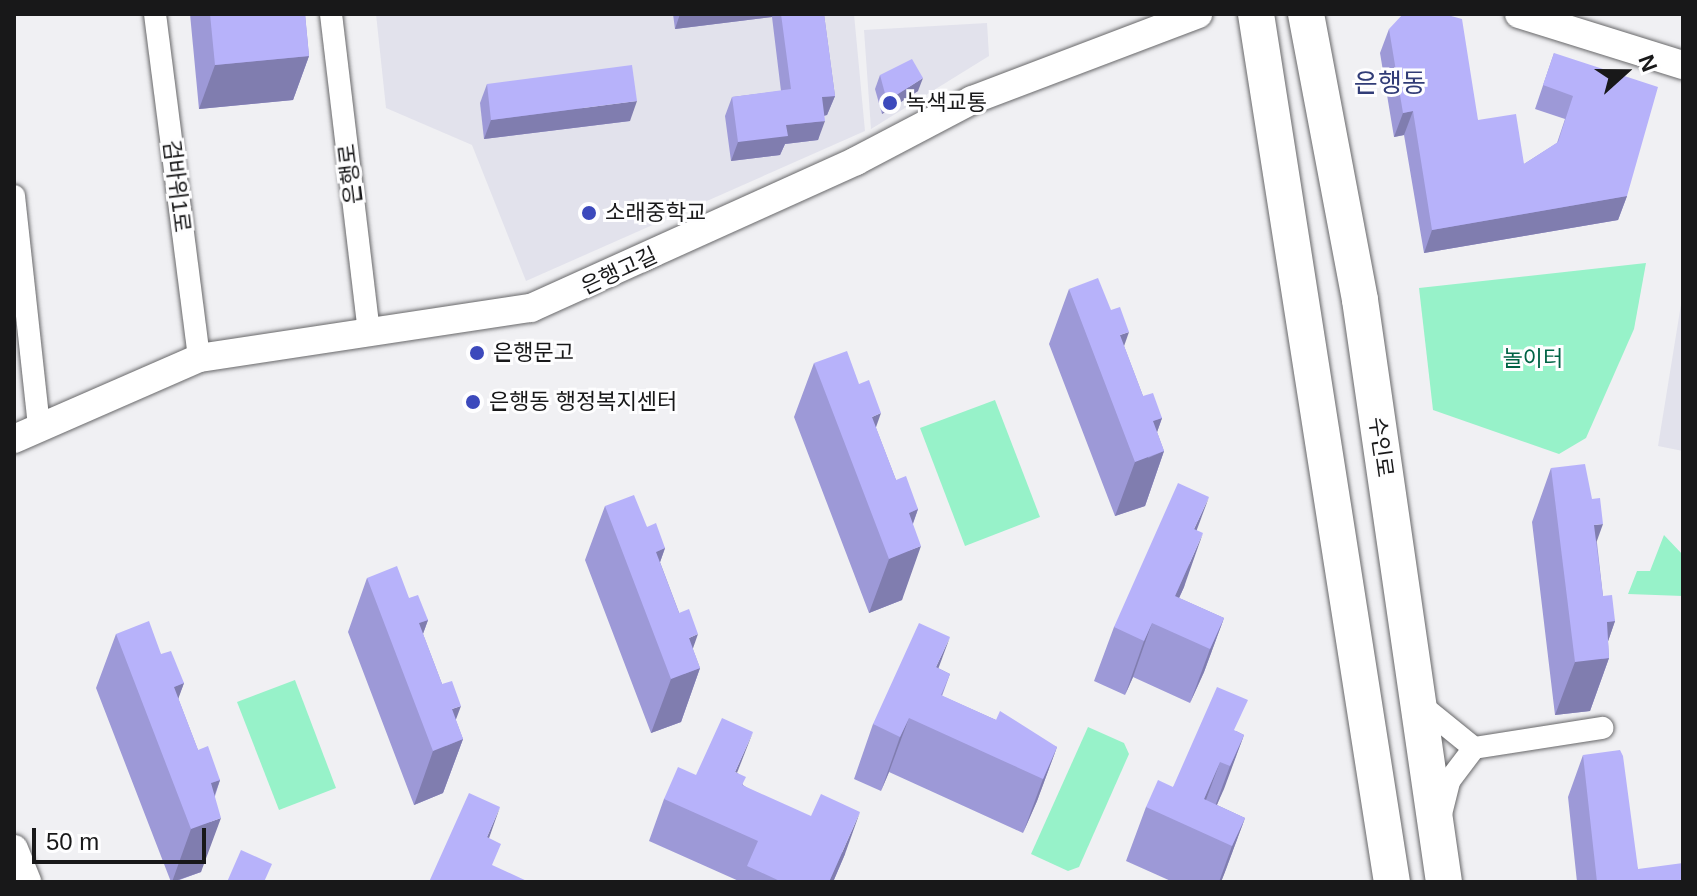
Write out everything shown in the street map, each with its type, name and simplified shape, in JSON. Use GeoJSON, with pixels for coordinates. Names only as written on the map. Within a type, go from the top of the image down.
{"type":"FeatureCollection","features":[{"type":"Feature","properties":{"kind":"main road"},"geometry":{"type":"LineString","coordinates":[[1256,14],[1392,882]]}},
{"type":"Feature","properties":{"kind":"main road","name":"수인로"},"geometry":{"type":"LineString","coordinates":[[1306,14],[1360,300],[1444,882]]}},
{"type":"Feature","properties":{"kind":"street","name":"검바위1로"},"geometry":{"type":"LineString","coordinates":[[155,14],[199,358]]}},
{"type":"Feature","properties":{"kind":"street","name":"은행로"},"geometry":{"type":"LineString","coordinates":[[331,14],[369,333]]}},
{"type":"Feature","properties":{"kind":"street","name":"은행고길"},"geometry":{"type":"LineString","coordinates":[[26,432],[199,358],[531,308],[574,292],[972,100],[1198,14]]}},
{"type":"Feature","properties":{"kind":"street"},"geometry":{"type":"LineString","coordinates":[[1519,14],[1683,65]]}},
{"type":"Feature","properties":{"kind":"street"},"geometry":{"type":"LineString","coordinates":[[14,196],[26,432]]}},
{"type":"Feature","properties":{"kind":"street"},"geometry":{"type":"LineString","coordinates":[[1419,704],[1445,732],[1474,748],[1602,728]]}},
{"type":"Feature","properties":{"kind":"street"},"geometry":{"type":"LineString","coordinates":[[1437,831],[1449,781],[1474,748]]}},
{"type":"Feature","properties":{"kind":"street"},"geometry":{"type":"LineString","coordinates":[[14,849],[27,882]]}},
{"type":"Feature","properties":{"kind":"shaded area","name":"소래중학교"},"geometry":{"type":"Polygon","coordinates":[[[376,14],[854,14],[865,131],[526,281],[472,145],[386,108],[376,14]]]}},
{"type":"Feature","properties":{"kind":"shaded area","name":"녹색교통"},"geometry":{"type":"Polygon","coordinates":[[[987,23],[989,56],[871,129],[864,30],[987,23]]]}},
{"type":"Feature","properties":{"kind":"shaded area"},"geometry":{"type":"Polygon","coordinates":[[[1683,292],[1683,451],[1658,446],[1683,292]]]}},
{"type":"Feature","properties":{"kind":"green space","name":"놀이터"},"geometry":{"type":"Polygon","coordinates":[[[1646,263],[1634,329],[1586,438],[1559,454],[1433,410],[1419,288],[1646,263]]]}},
{"type":"Feature","properties":{"kind":"green space"},"geometry":{"type":"Polygon","coordinates":[[[995,400],[1040,517],[965,546],[920,428],[995,400]]]}},
{"type":"Feature","properties":{"kind":"green space"},"geometry":{"type":"Polygon","coordinates":[[[1664,535],[1683,555],[1683,596],[1628,594],[1637,571],[1650,571],[1664,535]]]}},
{"type":"Feature","properties":{"kind":"green space"},"geometry":{"type":"Polygon","coordinates":[[[295,680],[336,788],[279,810],[237,702],[295,680]]]}},
{"type":"Feature","properties":{"kind":"green space"},"geometry":{"type":"Polygon","coordinates":[[[1088,727],[1124,743],[1129,754],[1079,867],[1068,871],[1031,854],[1088,727]]]}},
{"type":"Feature","properties":{"kind":"building"},"geometry":{"type":"Polygon","coordinates":[[[210,14],[305,14],[309,56],[215,65],[210,14]]]}},
{"type":"Feature","properties":{"kind":"building"},"geometry":{"type":"Polygon","coordinates":[[[781,14],[824,14],[835,96],[822,97],[825,121],[786,125],[788,136],[738,142],[732,97],[791,89],[781,14]]]}},
{"type":"Feature","properties":{"kind":"building"},"geometry":{"type":"Polygon","coordinates":[[[1403,14],[1444,14],[1462,19],[1478,120],[1516,114],[1524,164],[1558,142],[1573,96],[1543,85],[1554,53],[1658,87],[1627,196],[1432,230],[1413,111],[1403,113],[1389,29],[1403,14]]]}},
{"type":"Feature","properties":{"kind":"building"},"geometry":{"type":"Polygon","coordinates":[[[912,59],[923,78],[887,101],[880,75],[912,59]]]}},
{"type":"Feature","properties":{"kind":"building"},"geometry":{"type":"Polygon","coordinates":[[[632,65],[637,101],[491,120],[487,84],[632,65]]]}},
{"type":"Feature","properties":{"kind":"building"},"geometry":{"type":"Polygon","coordinates":[[[1098,278],[1111,310],[1120,307],[1129,332],[1120,335],[1143,396],[1153,393],[1162,418],[1153,421],[1164,451],[1135,462],[1069,289],[1098,278]]]}},
{"type":"Feature","properties":{"kind":"building"},"geometry":{"type":"Polygon","coordinates":[[[847,351],[859,384],[869,380],[881,413],[872,417],[896,480],[906,476],[918,509],[909,513],[921,546],[889,559],[814,363],[847,351]]]}},
{"type":"Feature","properties":{"kind":"building"},"geometry":{"type":"Polygon","coordinates":[[[1585,464],[1592,499],[1600,498],[1603,524],[1594,525],[1603,596],[1612,595],[1615,621],[1607,622],[1609,658],[1575,662],[1551,468],[1585,464]]]}},
{"type":"Feature","properties":{"kind":"building"},"geometry":{"type":"Polygon","coordinates":[[[1178,483],[1209,497],[1194,529],[1203,533],[1175,596],[1224,618],[1210,649],[1152,623],[1144,641],[1114,627],[1178,483]]]}},
{"type":"Feature","properties":{"kind":"building"},"geometry":{"type":"Polygon","coordinates":[[[634,495],[647,527],[656,523],[665,548],[656,552],[679,613],[689,609],[698,634],[689,638],[700,668],[671,679],[605,506],[634,495]]]}},
{"type":"Feature","properties":{"kind":"building"},"geometry":{"type":"Polygon","coordinates":[[[397,566],[409,598],[418,595],[428,620],[419,623],[442,684],[452,681],[461,706],[452,709],[463,739],[433,751],[367,578],[397,566]]]}},
{"type":"Feature","properties":{"kind":"building"},"geometry":{"type":"Polygon","coordinates":[[[149,621],[161,654],[171,651],[184,683],[174,687],[198,750],[208,746],[220,780],[211,783],[221,818],[191,829],[116,634],[149,621]]]}},
{"type":"Feature","properties":{"kind":"building"},"geometry":{"type":"Polygon","coordinates":[[[919,623],[950,637],[936,667],[950,674],[941,695],[996,720],[1000,711],[1057,747],[1043,779],[909,718],[900,737],[873,724],[919,623]]]}},
{"type":"Feature","properties":{"kind":"building"},"geometry":{"type":"Polygon","coordinates":[[[1217,687],[1248,700],[1234,730],[1244,735],[1230,766],[1220,762],[1204,799],[1245,818],[1232,846],[1146,807],[1158,780],[1173,787],[1217,687]]]}},
{"type":"Feature","properties":{"kind":"building"},"geometry":{"type":"Polygon","coordinates":[[[722,718],[753,732],[735,772],[746,777],[742,785],[811,816],[821,794],[860,812],[829,882],[782,882],[747,866],[758,841],[664,799],[678,767],[696,775],[722,718]]]}},
{"type":"Feature","properties":{"kind":"building"},"geometry":{"type":"Polygon","coordinates":[[[1620,750],[1638,869],[1683,863],[1683,882],[1597,882],[1583,755],[1620,750]]]}},
{"type":"Feature","properties":{"kind":"building"},"geometry":{"type":"Polygon","coordinates":[[[469,793],[500,807],[487,837],[501,844],[492,865],[529,882],[429,882],[469,793]]]}},
{"type":"Feature","properties":{"kind":"building"},"geometry":{"type":"Polygon","coordinates":[[[241,850],[272,864],[264,882],[227,882],[241,850]]]}},
{"type":"Feature","properties":{"kind":"place","name":"녹색교통"},"geometry":{"type":"Point","coordinates":[890,103]}},
{"type":"Feature","properties":{"kind":"place","name":"소래중학교"},"geometry":{"type":"Point","coordinates":[589,213]}},
{"type":"Feature","properties":{"kind":"place","name":"은행문고"},"geometry":{"type":"Point","coordinates":[477,353]}},
{"type":"Feature","properties":{"kind":"place","name":"은행동 행정복지센터"},"geometry":{"type":"Point","coordinates":[473,402]}},
{"type":"Feature","properties":{"kind":"district","name":"은행동"},"geometry":{"type":"Point","coordinates":[1390,84]}}]}
